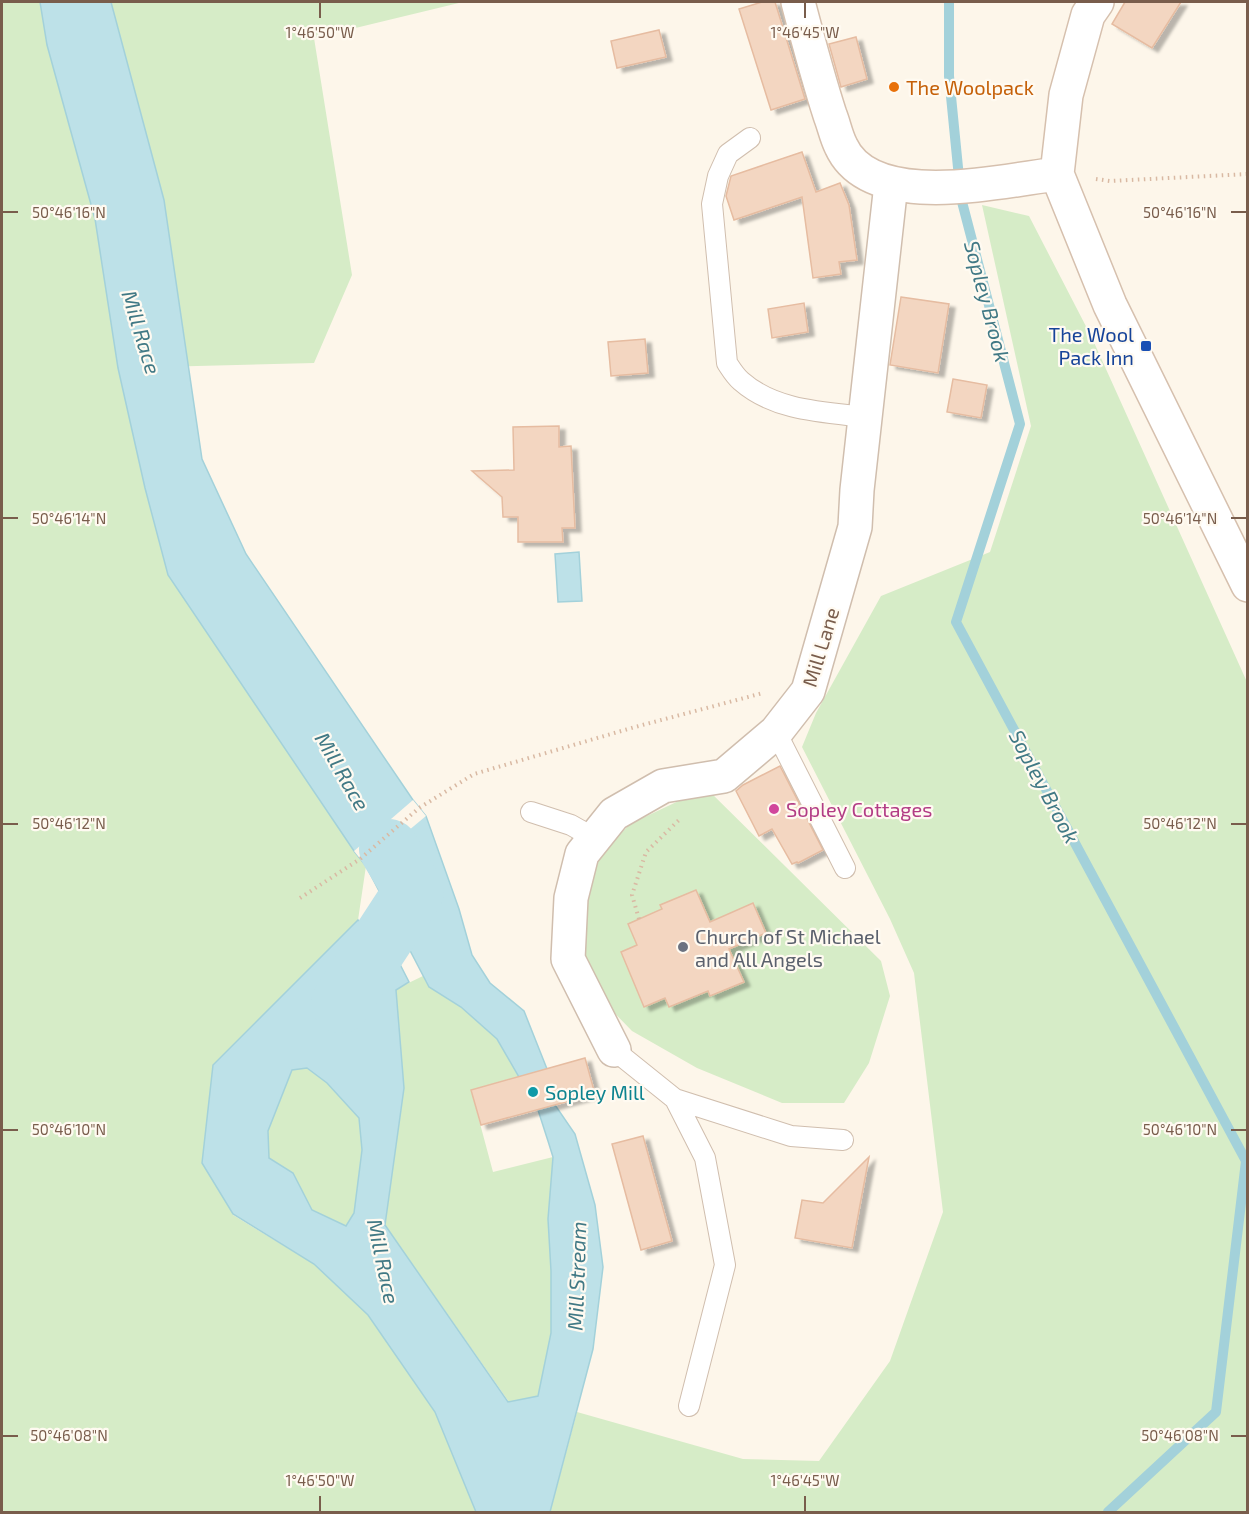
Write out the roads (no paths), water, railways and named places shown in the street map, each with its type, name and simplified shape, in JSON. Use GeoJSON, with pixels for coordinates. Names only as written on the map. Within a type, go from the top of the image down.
{"type":"FeatureCollection","features":[{"type":"Feature","properties":{"kind":"main road"},"geometry":{"type":"LineString","coordinates":[[798,2],[822,91],[841,147],[861,172],[891,184],[939,189],[1057,174]]}},
{"type":"Feature","properties":{"kind":"main road"},"geometry":{"type":"LineString","coordinates":[[1097,2],[1088,15],[1066,95],[1057,174],[1110,306],[1248,585]]}},
{"type":"Feature","properties":{"kind":"main road","name":"Mill Lane"},"geometry":{"type":"LineString","coordinates":[[614,1050],[568,959],[571,898],[582,854],[614,814],[663,786],[724,776],[776,732],[808,691],[855,527],[857,490],[891,184]]}},
{"type":"Feature","properties":{"kind":"lane"},"geometry":{"type":"LineString","coordinates":[[750,138],[728,154],[718,176],[712,204],[727,363],[740,380],[760,395],[797,408],[866,417]]}},
{"type":"Feature","properties":{"kind":"lane"},"geometry":{"type":"LineString","coordinates":[[776,732],[845,868]]}},
{"type":"Feature","properties":{"kind":"lane"},"geometry":{"type":"LineString","coordinates":[[531,812],[571,825],[594,838]]}},
{"type":"Feature","properties":{"kind":"lane"},"geometry":{"type":"LineString","coordinates":[[614,1050],[675,1100],[791,1136],[843,1140]]}},
{"type":"Feature","properties":{"kind":"lane"},"geometry":{"type":"LineString","coordinates":[[675,1100],[705,1158],[725,1265],[689,1406]]}},
{"type":"Feature","properties":{"kind":"water","name":"Mill Stream"},"geometry":{"type":"Polygon","coordinates":[[[40,2],[111,2],[164,200],[202,459],[246,554],[426,816],[459,909],[472,955],[490,983],[524,1011],[547,1069],[555,1105],[575,1134],[595,1205],[603,1267],[593,1349],[550,1512],[476,1512],[435,1412],[368,1315],[314,1264],[233,1214],[202,1163],[213,1065],[358,920],[369,940],[383,931],[409,982],[396,990],[404,1088],[385,1225],[508,1402],[538,1396],[551,1333],[548,1219],[553,1157],[538,1110],[497,1039],[461,1007],[429,987],[366,866],[168,575],[145,488],[118,368],[95,219],[47,45],[40,2]],[[307,1068],[292,1070],[268,1131],[269,1158],[293,1173],[312,1210],[346,1226],[354,1213],[362,1150],[359,1118],[327,1083],[307,1068]]]}},
{"type":"Feature","properties":{"kind":"water"},"geometry":{"type":"Polygon","coordinates":[[[579,552],[582,601],[558,602],[555,554],[579,552]]]}},
{"type":"Feature","properties":{"kind":"waterway","name":"Sopley Brook"},"geometry":{"type":"LineString","coordinates":[[949,2],[949,76],[961,198],[1020,424],[956,622],[1246,1161],[1216,1412],[1108,1512]]}},
{"type":"Feature","properties":{"kind":"waterway","name":"Mill Race"},"geometry":{"type":"LineString","coordinates":[[341,1003],[414,891],[389,849]]}},
{"type":"Feature","properties":{"kind":"place","name":"The Woolpack"},"geometry":{"type":"Point","coordinates":[894,87]}},
{"type":"Feature","properties":{"kind":"place","name":"The Wool Pack Inn"},"geometry":{"type":"Point","coordinates":[1146,346]}},
{"type":"Feature","properties":{"kind":"place","name":"Sopley Cottages"},"geometry":{"type":"Point","coordinates":[774,809]}},
{"type":"Feature","properties":{"kind":"place","name":"Church of St Michael and All Angels"},"geometry":{"type":"Point","coordinates":[683,947]}},
{"type":"Feature","properties":{"kind":"place","name":"Sopley Mill"},"geometry":{"type":"Point","coordinates":[533,1092]}}]}
